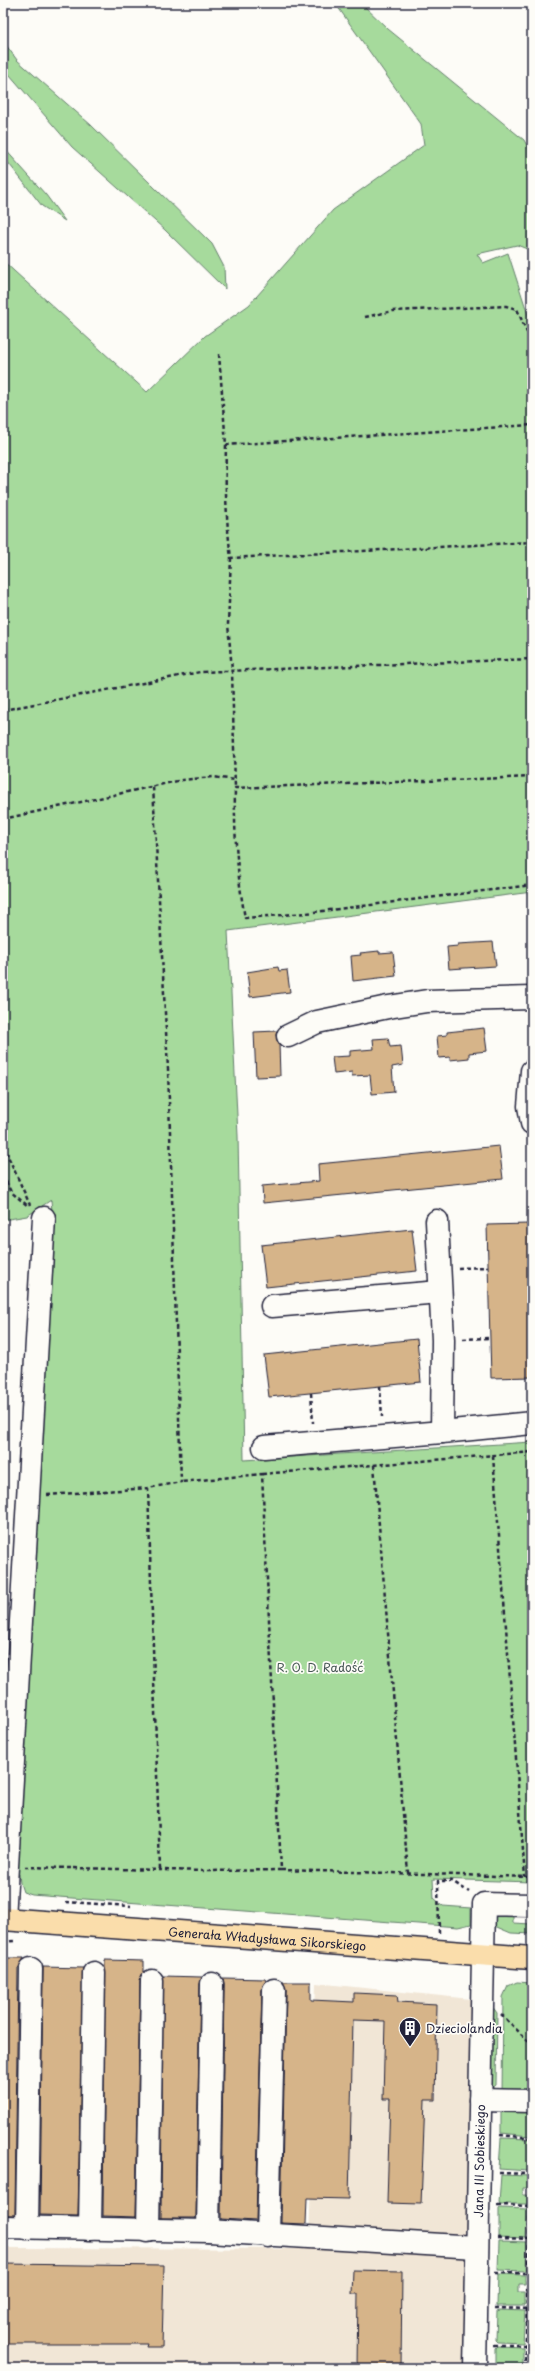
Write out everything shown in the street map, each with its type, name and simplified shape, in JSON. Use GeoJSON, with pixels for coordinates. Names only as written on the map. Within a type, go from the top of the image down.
{"type":"FeatureCollection","features":[{"type":"Feature","properties":{"kind":"main road","name":"Generała Władysława Sikorskiego"},"geometry":{"type":"LineString","coordinates":[[3,1919],[532,1958]]}},
{"type":"Feature","properties":{"kind":"street"},"geometry":{"type":"LineString","coordinates":[[288,1036],[317,1022],[388,1007],[428,1001],[532,998]]}},
{"type":"Feature","properties":{"kind":"street"},"geometry":{"type":"LineString","coordinates":[[532,1071],[529,1106],[532,1123]]}},
{"type":"Feature","properties":{"kind":"street"},"geometry":{"type":"LineString","coordinates":[[3,1919],[44,1218]]}},
{"type":"Feature","properties":{"kind":"street"},"geometry":{"type":"LineString","coordinates":[[437,1221],[443,1340],[442,1432]]}},
{"type":"Feature","properties":{"kind":"street"},"geometry":{"type":"LineString","coordinates":[[272,1306],[440,1292]]}},
{"type":"Feature","properties":{"kind":"street"},"geometry":{"type":"LineString","coordinates":[[264,1448],[532,1423]]}},
{"type":"Feature","properties":{"kind":"street"},"geometry":{"type":"LineString","coordinates":[[484,1904],[532,1905]]}},
{"type":"Feature","properties":{"kind":"street","name":"Jana III Sobieskiego"},"geometry":{"type":"LineString","coordinates":[[475,2368],[476,2247],[484,1904]]}},
{"type":"Feature","properties":{"kind":"street"},"geometry":{"type":"LineString","coordinates":[[27,2228],[31,1969]]}},
{"type":"Feature","properties":{"kind":"street"},"geometry":{"type":"LineString","coordinates":[[90,2228],[94,1973]]}},
{"type":"Feature","properties":{"kind":"street"},"geometry":{"type":"LineString","coordinates":[[148,2231],[152,1981]]}},
{"type":"Feature","properties":{"kind":"street"},"geometry":{"type":"LineString","coordinates":[[208,2231],[212,1984]]}},
{"type":"Feature","properties":{"kind":"street"},"geometry":{"type":"LineString","coordinates":[[268,2236],[274,1990]]}},
{"type":"Feature","properties":{"kind":"street"},"geometry":{"type":"LineString","coordinates":[[480,2100],[532,2101]]}},
{"type":"Feature","properties":{"kind":"street"},"geometry":{"type":"LineString","coordinates":[[3,2226],[148,2231],[208,2231],[268,2236],[476,2247]]}},
{"type":"Feature","properties":{"kind":"path"},"geometry":{"type":"LineString","coordinates":[[365,317],[393,311],[506,306],[517,309],[532,344]]}},
{"type":"Feature","properties":{"kind":"path"},"geometry":{"type":"LineString","coordinates":[[219,354],[226,445],[225,488],[227,532],[231,558],[228,624],[232,670],[237,872],[245,918],[306,913],[532,885]]}},
{"type":"Feature","properties":{"kind":"path"},"geometry":{"type":"LineString","coordinates":[[226,445],[532,424]]}},
{"type":"Feature","properties":{"kind":"path"},"geometry":{"type":"LineString","coordinates":[[231,558],[532,542]]}},
{"type":"Feature","properties":{"kind":"path"},"geometry":{"type":"LineString","coordinates":[[3,710],[200,672],[532,659]]}},
{"type":"Feature","properties":{"kind":"path"},"geometry":{"type":"LineString","coordinates":[[235,788],[532,777]]}},
{"type":"Feature","properties":{"kind":"path"},"geometry":{"type":"LineString","coordinates":[[3,819],[153,786],[213,778],[235,780]]}},
{"type":"Feature","properties":{"kind":"path"},"geometry":{"type":"LineString","coordinates":[[153,786],[168,1069],[181,1482]]}},
{"type":"Feature","properties":{"kind":"path"},"geometry":{"type":"LineString","coordinates":[[3,1145],[31,1208],[11,1192],[3,1175]]}},
{"type":"Feature","properties":{"kind":"path"},"geometry":{"type":"LineString","coordinates":[[439,1268],[488,1268]]}},
{"type":"Feature","properties":{"kind":"path"},"geometry":{"type":"LineString","coordinates":[[443,1340],[490,1338]]}},
{"type":"Feature","properties":{"kind":"path"},"geometry":{"type":"LineString","coordinates":[[380,1386],[383,1437]]}},
{"type":"Feature","properties":{"kind":"path"},"geometry":{"type":"LineString","coordinates":[[311,1393],[315,1443]]}},
{"type":"Feature","properties":{"kind":"path"},"geometry":{"type":"LineString","coordinates":[[39,1496],[148,1488],[181,1482],[262,1474],[532,1452]]}},
{"type":"Feature","properties":{"kind":"path"},"geometry":{"type":"LineString","coordinates":[[493,1456],[525,1877]]}},
{"type":"Feature","properties":{"kind":"path"},"geometry":{"type":"LineString","coordinates":[[374,1465],[408,1873]]}},
{"type":"Feature","properties":{"kind":"path"},"geometry":{"type":"LineString","coordinates":[[262,1474],[268,1574],[281,1870]]}},
{"type":"Feature","properties":{"kind":"path"},"geometry":{"type":"LineString","coordinates":[[148,1488],[160,1870]]}},
{"type":"Feature","properties":{"kind":"path"},"geometry":{"type":"LineString","coordinates":[[19,1867],[160,1870],[281,1870],[532,1877]]}},
{"type":"Feature","properties":{"kind":"path"},"geometry":{"type":"LineString","coordinates":[[442,1875],[442,1881]]}},
{"type":"Feature","properties":{"kind":"path"},"geometry":{"type":"LineString","coordinates":[[439,1930],[438,1881],[452,1881],[479,1897],[484,1904]]}},
{"type":"Feature","properties":{"kind":"path"},"geometry":{"type":"LineString","coordinates":[[500,2012],[532,2046]]}},
{"type":"Feature","properties":{"kind":"path"},"geometry":{"type":"LineString","coordinates":[[497,2135],[532,2138]]}},
{"type":"Feature","properties":{"kind":"path"},"geometry":{"type":"LineString","coordinates":[[525,2368],[532,2150]]}},
{"type":"Feature","properties":{"kind":"path"},"geometry":{"type":"LineString","coordinates":[[496,2173],[532,2174]]}},
{"type":"Feature","properties":{"kind":"path"},"geometry":{"type":"LineString","coordinates":[[497,2205],[531,2206]]}},
{"type":"Feature","properties":{"kind":"path"},"geometry":{"type":"LineString","coordinates":[[495,2238],[530,2239]]}},
{"type":"Feature","properties":{"kind":"path"},"geometry":{"type":"LineString","coordinates":[[495,2273],[532,2273]]}},
{"type":"Feature","properties":{"kind":"path"},"geometry":{"type":"LineString","coordinates":[[494,2308],[532,2309]]}},
{"type":"Feature","properties":{"kind":"path"},"geometry":{"type":"LineString","coordinates":[[494,2345],[532,2345]]}},
{"type":"Feature","properties":{"kind":"shaded area"},"geometry":{"type":"Polygon","coordinates":[[[316,1983],[480,2000],[472,2368],[3,2368],[3,2248],[309,2249],[316,1983]]]}},
{"type":"Feature","properties":{"kind":"green space","name":"R. O. D. Radość"},"geometry":{"type":"Polygon","coordinates":[[[335,3],[361,3],[388,29],[524,140],[532,155],[532,251],[517,245],[477,254],[483,263],[508,253],[532,327],[532,892],[228,931],[238,1136],[244,1460],[532,1442],[532,1882],[433,1879],[434,1898],[443,1906],[471,1908],[471,1924],[458,1927],[32,1895],[23,1892],[19,1874],[13,1874],[53,1223],[51,1200],[27,1216],[3,1220],[3,261],[147,392],[205,336],[249,305],[333,210],[424,145],[421,124],[335,3]]]}},
{"type":"Feature","properties":{"kind":"green space"},"geometry":{"type":"Polygon","coordinates":[[[3,41],[17,60],[91,125],[212,244],[224,267],[225,289],[165,230],[72,147],[3,67],[3,41]]]}},
{"type":"Feature","properties":{"kind":"green space"},"geometry":{"type":"Polygon","coordinates":[[[3,147],[46,195],[65,221],[42,206],[3,156],[3,147]]]}},
{"type":"Feature","properties":{"kind":"green space"},"geometry":{"type":"Polygon","coordinates":[[[513,1910],[513,1923],[532,1924],[532,1934],[511,1933],[492,1925],[496,1914],[513,1910]]]}},
{"type":"Feature","properties":{"kind":"green space"},"geometry":{"type":"Polygon","coordinates":[[[517,1982],[532,1983],[532,2094],[502,2095],[503,1997],[508,1986],[517,1982]]]}},
{"type":"Feature","properties":{"kind":"green space"},"geometry":{"type":"Polygon","coordinates":[[[490,2003],[497,2013],[496,2085],[491,2089],[490,2003]]]}},
{"type":"Feature","properties":{"kind":"green space"},"geometry":{"type":"Polygon","coordinates":[[[501,2107],[532,2107],[530,2136],[501,2133],[501,2107]]]}},
{"type":"Feature","properties":{"kind":"green space"},"geometry":{"type":"Polygon","coordinates":[[[501,2138],[530,2139],[529,2171],[499,2169],[501,2138]]]}},
{"type":"Feature","properties":{"kind":"green space"},"geometry":{"type":"Polygon","coordinates":[[[501,2175],[529,2176],[529,2188],[523,2188],[523,2195],[528,2195],[528,2204],[500,2204],[501,2175]]]}},
{"type":"Feature","properties":{"kind":"green space"},"geometry":{"type":"Polygon","coordinates":[[[499,2208],[528,2209],[526,2238],[499,2237],[499,2208]]]}},
{"type":"Feature","properties":{"kind":"green space"},"geometry":{"type":"Polygon","coordinates":[[[499,2241],[527,2242],[526,2271],[498,2270],[499,2241]]]}},
{"type":"Feature","properties":{"kind":"green space"},"geometry":{"type":"Polygon","coordinates":[[[498,2274],[525,2275],[525,2284],[519,2284],[519,2292],[525,2292],[525,2306],[497,2306],[498,2274]]]}},
{"type":"Feature","properties":{"kind":"green space"},"geometry":{"type":"Polygon","coordinates":[[[497,2311],[525,2311],[523,2343],[498,2342],[496,2340],[497,2311]]]}},
{"type":"Feature","properties":{"kind":"green space"},"geometry":{"type":"Polygon","coordinates":[[[498,2346],[523,2347],[523,2368],[496,2368],[496,2348],[498,2346]]]}},
{"type":"Feature","properties":{"kind":"building"},"geometry":{"type":"Polygon","coordinates":[[[493,942],[496,966],[449,969],[447,947],[458,946],[458,944],[493,942]]]}},
{"type":"Feature","properties":{"kind":"building"},"geometry":{"type":"Polygon","coordinates":[[[379,951],[379,953],[393,952],[396,976],[353,981],[351,956],[361,955],[360,953],[379,951]]]}},
{"type":"Feature","properties":{"kind":"building"},"geometry":{"type":"Polygon","coordinates":[[[278,967],[279,971],[287,970],[290,992],[250,997],[247,972],[278,967]]]}},
{"type":"Feature","properties":{"kind":"building"},"geometry":{"type":"Polygon","coordinates":[[[484,1028],[487,1051],[469,1053],[469,1058],[450,1060],[450,1057],[439,1058],[437,1036],[447,1035],[447,1032],[484,1028]]]}},
{"type":"Feature","properties":{"kind":"building"},"geometry":{"type":"Polygon","coordinates":[[[277,1031],[276,1035],[279,1044],[280,1076],[256,1077],[254,1032],[277,1031]]]}},
{"type":"Feature","properties":{"kind":"building"},"geometry":{"type":"Polygon","coordinates":[[[388,1038],[390,1047],[401,1046],[403,1065],[392,1067],[394,1092],[372,1094],[370,1075],[352,1076],[352,1072],[334,1074],[332,1057],[350,1056],[350,1051],[374,1049],[373,1039],[388,1038]]]}},
{"type":"Feature","properties":{"kind":"building"},"geometry":{"type":"Polygon","coordinates":[[[499,1146],[503,1179],[263,1203],[262,1186],[319,1181],[318,1164],[499,1146]]]}},
{"type":"Feature","properties":{"kind":"building"},"geometry":{"type":"Polygon","coordinates":[[[529,1224],[532,1377],[491,1378],[487,1225],[529,1224]]]}},
{"type":"Feature","properties":{"kind":"building"},"geometry":{"type":"Polygon","coordinates":[[[412,1229],[417,1271],[266,1287],[261,1245],[412,1229]]]}},
{"type":"Feature","properties":{"kind":"building"},"geometry":{"type":"Polygon","coordinates":[[[417,1339],[421,1382],[269,1397],[264,1355],[417,1339]]]}},
{"type":"Feature","properties":{"kind":"building"},"geometry":{"type":"Polygon","coordinates":[[[4,1958],[24,1958],[18,1969],[15,2215],[3,2215],[4,1958]]]}},
{"type":"Feature","properties":{"kind":"building"},"geometry":{"type":"Polygon","coordinates":[[[105,1960],[144,1961],[144,1972],[140,1981],[136,2217],[103,2216],[105,1960]]]}},
{"type":"Feature","properties":{"kind":"building"},"geometry":{"type":"Polygon","coordinates":[[[43,1967],[83,1968],[78,2216],[40,2215],[43,1967]]]}},
{"type":"Feature","properties":{"kind":"building"},"geometry":{"type":"Polygon","coordinates":[[[163,1976],[202,1977],[200,1984],[196,2218],[161,2218],[163,1976]]]}},
{"type":"Feature","properties":{"kind":"building"},"geometry":{"type":"Polygon","coordinates":[[[223,1978],[265,1979],[266,1981],[262,1990],[256,2221],[221,2219],[223,1978]]]}},
{"type":"Feature","properties":{"kind":"building"},"geometry":{"type":"Polygon","coordinates":[[[283,1982],[311,1982],[311,2000],[354,2002],[354,1993],[397,1995],[398,2002],[437,2004],[435,2100],[425,2100],[421,2204],[387,2203],[390,2099],[383,2099],[385,2021],[353,2020],[349,2199],[307,2198],[306,2224],[281,2223],[286,1990],[283,1982]]]}},
{"type":"Feature","properties":{"kind":"building"},"geometry":{"type":"Polygon","coordinates":[[[3,2264],[164,2266],[162,2347],[146,2347],[147,2344],[3,2344],[3,2264]]]}},
{"type":"Feature","properties":{"kind":"building"},"geometry":{"type":"Polygon","coordinates":[[[353,2270],[402,2271],[401,2368],[357,2368],[358,2294],[352,2294],[353,2270]]]}},
{"type":"Feature","properties":{"kind":"place","name":"Dzieciolandia"},"geometry":{"type":"Point","coordinates":[410,2048]}}]}
